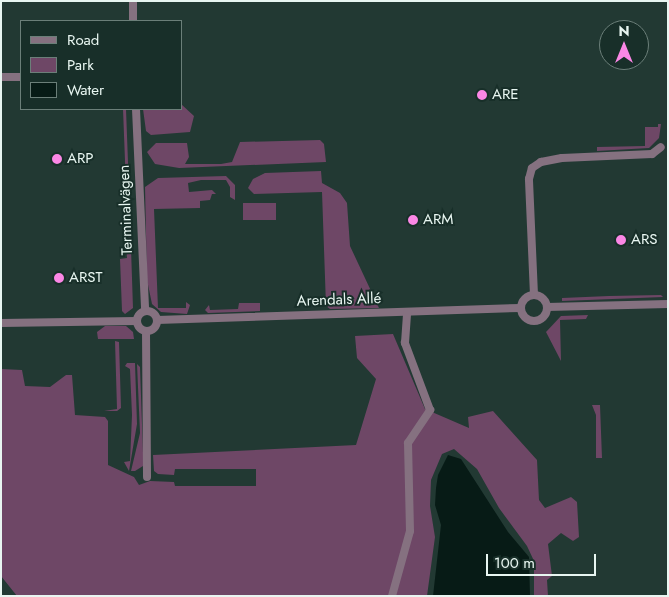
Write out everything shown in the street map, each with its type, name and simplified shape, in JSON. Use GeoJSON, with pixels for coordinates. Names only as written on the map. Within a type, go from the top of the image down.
{"type":"FeatureCollection","features":[{"type":"Feature","properties":{"kind":"street"},"geometry":{"type":"LineString","coordinates":[[133,1],[133,20]]}},
{"type":"Feature","properties":{"kind":"street"},"geometry":{"type":"LineString","coordinates":[[1,77],[20,77]]}},
{"type":"Feature","properties":{"kind":"street","name":"Terminalvägen"},"geometry":{"type":"LineString","coordinates":[[136,110],[145,310]]}},
{"type":"Feature","properties":{"kind":"street"},"geometry":{"type":"LineString","coordinates":[[534,295],[529,179],[532,168],[542,162],[562,158],[652,154],[662,148]]}},
{"type":"Feature","properties":{"kind":"street"},"geometry":{"type":"LineString","coordinates":[[534,295],[543,299],[547,307],[544,317],[534,321],[525,318],[521,308],[525,299],[534,295]]}},
{"type":"Feature","properties":{"kind":"street"},"geometry":{"type":"LineString","coordinates":[[547,307],[668,304]]}},
{"type":"Feature","properties":{"kind":"street","name":"Arendals Allé"},"geometry":{"type":"LineString","coordinates":[[158,320],[521,308]]}},
{"type":"Feature","properties":{"kind":"street"},"geometry":{"type":"LineString","coordinates":[[137,321],[145,310],[154,312],[158,320],[154,328],[146,331]]}},
{"type":"Feature","properties":{"kind":"street"},"geometry":{"type":"LineString","coordinates":[[392,596],[410,531],[408,444],[430,410],[405,343],[407,312]]}},
{"type":"Feature","properties":{"kind":"street"},"geometry":{"type":"LineString","coordinates":[[1,323],[137,321],[146,331],[147,477]]}},
{"type":"Feature","properties":{"kind":"green space"},"geometry":{"type":"Polygon","coordinates":[[[182,105],[194,116],[190,132],[151,135],[146,131],[143,110],[182,110],[182,105]]]}},
{"type":"Feature","properties":{"kind":"green space"},"geometry":{"type":"Polygon","coordinates":[[[123,110],[126,110],[129,189],[128,198],[121,200],[126,197],[126,189],[121,190],[126,187],[123,110]]]}},
{"type":"Feature","properties":{"kind":"green space"},"geometry":{"type":"Polygon","coordinates":[[[658,124],[661,124],[659,138],[649,148],[597,151],[597,147],[645,146],[645,127],[658,127],[658,124]]]}},
{"type":"Feature","properties":{"kind":"green space"},"geometry":{"type":"Polygon","coordinates":[[[320,140],[324,144],[326,162],[179,168],[155,164],[147,152],[156,143],[187,143],[189,157],[185,164],[221,164],[232,162],[240,142],[320,140]]]}},
{"type":"Feature","properties":{"kind":"green space"},"geometry":{"type":"Polygon","coordinates":[[[321,171],[322,183],[340,193],[347,203],[350,246],[379,308],[330,309],[326,306],[322,192],[254,194],[248,188],[253,179],[265,173],[321,171]]]}},
{"type":"Feature","properties":{"kind":"green space"},"geometry":{"type":"Polygon","coordinates":[[[226,176],[235,185],[235,200],[230,197],[230,187],[226,180],[201,180],[188,183],[189,192],[212,190],[216,194],[212,194],[210,200],[200,201],[200,208],[154,209],[158,308],[186,308],[186,302],[190,305],[187,314],[161,312],[152,304],[147,280],[145,187],[158,178],[226,176]]]}},
{"type":"Feature","properties":{"kind":"green space"},"geometry":{"type":"Polygon","coordinates":[[[243,203],[276,203],[276,220],[243,220],[243,203]]]}},
{"type":"Feature","properties":{"kind":"green space"},"geometry":{"type":"Polygon","coordinates":[[[130,218],[133,308],[125,314],[122,311],[120,259],[127,258],[124,224],[130,218]]]}},
{"type":"Feature","properties":{"kind":"green space"},"geometry":{"type":"Polygon","coordinates":[[[661,295],[663,297],[562,301],[562,298],[661,295]]]}},
{"type":"Feature","properties":{"kind":"green space"},"geometry":{"type":"Polygon","coordinates":[[[239,303],[260,303],[260,311],[208,313],[205,310],[209,305],[210,310],[238,309],[239,303]]]}},
{"type":"Feature","properties":{"kind":"green space"},"geometry":{"type":"Polygon","coordinates":[[[588,315],[586,319],[560,320],[561,361],[546,332],[561,316],[588,315]]]}},
{"type":"Feature","properties":{"kind":"green space"},"geometry":{"type":"Polygon","coordinates":[[[105,326],[126,326],[133,332],[134,339],[98,339],[97,332],[105,326]]]}},
{"type":"Feature","properties":{"kind":"green space"},"geometry":{"type":"Polygon","coordinates":[[[393,334],[425,409],[469,428],[468,417],[493,411],[537,460],[539,500],[545,508],[571,497],[577,502],[579,537],[573,541],[561,533],[548,544],[552,576],[547,580],[548,596],[534,596],[534,561],[527,546],[499,508],[477,469],[454,449],[442,454],[431,480],[430,506],[435,537],[427,596],[17,596],[1,576],[1,369],[22,370],[25,386],[50,387],[66,375],[72,375],[75,415],[105,417],[108,421],[108,465],[134,477],[139,485],[150,481],[174,482],[175,486],[256,486],[256,469],[175,469],[174,475],[158,474],[154,471],[153,455],[356,445],[376,379],[357,358],[355,336],[393,334]]]}},
{"type":"Feature","properties":{"kind":"green space"},"geometry":{"type":"Polygon","coordinates":[[[115,341],[119,342],[121,408],[117,411],[104,411],[117,409],[115,341]]]}},
{"type":"Feature","properties":{"kind":"green space"},"geometry":{"type":"Polygon","coordinates":[[[127,363],[135,363],[137,424],[129,471],[124,462],[130,461],[132,415],[130,369],[125,366],[127,363]]]}},
{"type":"Feature","properties":{"kind":"green space"},"geometry":{"type":"Polygon","coordinates":[[[137,364],[140,367],[143,466],[135,471],[131,471],[140,433],[137,364]]]}},
{"type":"Feature","properties":{"kind":"green space"},"geometry":{"type":"Polygon","coordinates":[[[592,405],[600,405],[602,458],[596,458],[596,415],[592,405]]]}},
{"type":"Feature","properties":{"kind":"water"},"geometry":{"type":"Polygon","coordinates":[[[448,455],[461,459],[508,532],[529,557],[530,596],[433,596],[441,525],[435,505],[436,488],[438,475],[448,455]]]}},
{"type":"Feature","properties":{"kind":"place","name":"ARE"},"geometry":{"type":"Point","coordinates":[482,95]}},
{"type":"Feature","properties":{"kind":"place","name":"ARP"},"geometry":{"type":"Point","coordinates":[57,159]}},
{"type":"Feature","properties":{"kind":"place","name":"ARM"},"geometry":{"type":"Point","coordinates":[413,220]}},
{"type":"Feature","properties":{"kind":"place","name":"ARS"},"geometry":{"type":"Point","coordinates":[621,240]}},
{"type":"Feature","properties":{"kind":"place","name":"ARST"},"geometry":{"type":"Point","coordinates":[59,278]}}]}
